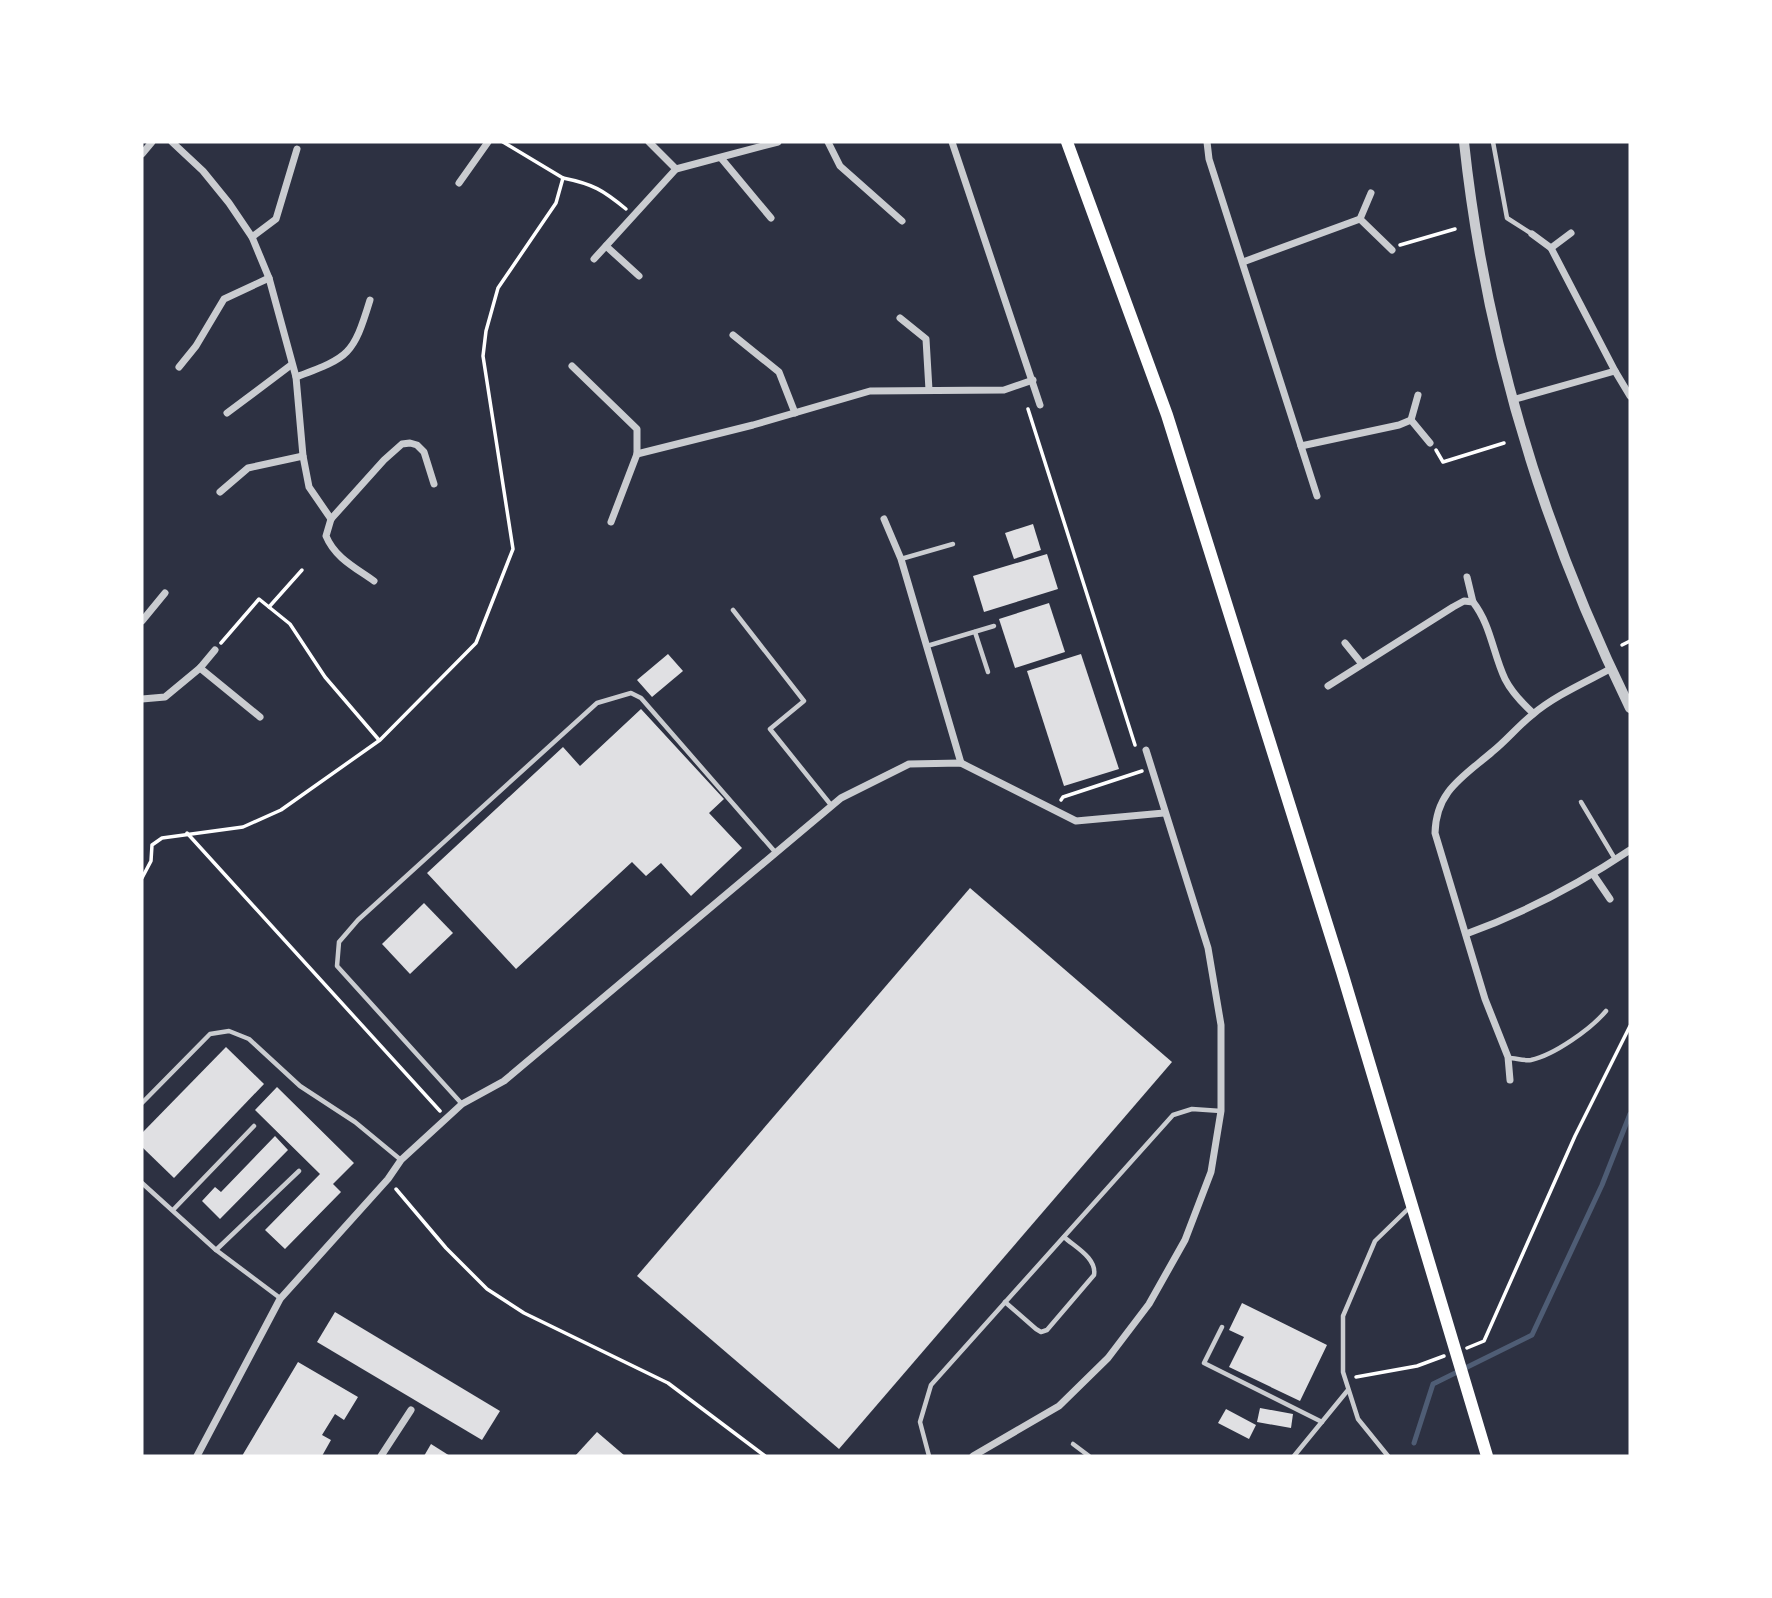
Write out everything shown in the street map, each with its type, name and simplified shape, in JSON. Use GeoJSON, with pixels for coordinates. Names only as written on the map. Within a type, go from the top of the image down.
{"type":"FeatureCollection","features":[{"type":"Feature","properties":{"kind":"main road"},"geometry":{"type":"LineString","coordinates":[[1067,142],[1167,415],[1487,1456]]}},
{"type":"Feature","properties":{"kind":"street"},"geometry":{"type":"LineString","coordinates":[[142,154],[152,142]]}},
{"type":"Feature","properties":{"kind":"street"},"geometry":{"type":"LineString","coordinates":[[173,142],[204,171],[252,237],[270,278],[296,377],[303,456],[309,487],[331,519]]}},
{"type":"Feature","properties":{"kind":"street"},"geometry":{"type":"LineString","coordinates":[[459,183],[488,142]]}},
{"type":"Feature","properties":{"kind":"street"},"geometry":{"type":"LineString","coordinates":[[649,142],[676,169]]}},
{"type":"Feature","properties":{"kind":"street"},"geometry":{"type":"LineString","coordinates":[[594,259],[676,169],[778,142]]}},
{"type":"Feature","properties":{"kind":"street"},"geometry":{"type":"LineString","coordinates":[[828,142],[841,166],[902,220]]}},
{"type":"Feature","properties":{"kind":"street"},"geometry":{"type":"LineString","coordinates":[[953,142],[1040,405]]}},
{"type":"Feature","properties":{"kind":"street"},"geometry":{"type":"LineString","coordinates":[[1207,142],[1209,159],[1317,496]]}},
{"type":"Feature","properties":{"kind":"street"},"geometry":{"type":"LineString","coordinates":[[1464,142],[1491,315],[1512,400],[1555,533],[1630,708]]}},
{"type":"Feature","properties":{"kind":"street"},"geometry":{"type":"LineString","coordinates":[[252,237],[276,219],[297,149]]}},
{"type":"Feature","properties":{"kind":"street"},"geometry":{"type":"LineString","coordinates":[[721,158],[771,218]]}},
{"type":"Feature","properties":{"kind":"street"},"geometry":{"type":"LineString","coordinates":[[1242,262],[1360,219],[1371,193]]}},
{"type":"Feature","properties":{"kind":"street"},"geometry":{"type":"LineString","coordinates":[[1360,219],[1392,250]]}},
{"type":"Feature","properties":{"kind":"street"},"geometry":{"type":"LineString","coordinates":[[1552,248],[1571,233]]}},
{"type":"Feature","properties":{"kind":"street"},"geometry":{"type":"LineString","coordinates":[[1532,234],[1552,248],[1630,397]]}},
{"type":"Feature","properties":{"kind":"street"},"geometry":{"type":"LineString","coordinates":[[606,246],[639,276]]}},
{"type":"Feature","properties":{"kind":"street"},"geometry":{"type":"LineString","coordinates":[[179,367],[196,346],[225,299],[270,278]]}},
{"type":"Feature","properties":{"kind":"street"},"geometry":{"type":"LineString","coordinates":[[296,377],[337,362],[348,352],[359,337],[370,300]]}},
{"type":"Feature","properties":{"kind":"street"},"geometry":{"type":"LineString","coordinates":[[900,318],[926,339],[929,390]]}},
{"type":"Feature","properties":{"kind":"street"},"geometry":{"type":"LineString","coordinates":[[733,335],[779,372],[795,413]]}},
{"type":"Feature","properties":{"kind":"street"},"geometry":{"type":"LineString","coordinates":[[227,413],[291,365]]}},
{"type":"Feature","properties":{"kind":"street"},"geometry":{"type":"LineString","coordinates":[[572,366],[638,429],[637,454],[611,522]]}},
{"type":"Feature","properties":{"kind":"street"},"geometry":{"type":"LineString","coordinates":[[1512,400],[1615,370]]}},
{"type":"Feature","properties":{"kind":"street"},"geometry":{"type":"LineString","coordinates":[[637,454],[870,391],[1004,390],[1032,380]]}},
{"type":"Feature","properties":{"kind":"street"},"geometry":{"type":"LineString","coordinates":[[1411,420],[1418,395]]}},
{"type":"Feature","properties":{"kind":"street"},"geometry":{"type":"LineString","coordinates":[[1301,446],[1399,425],[1411,420]]}},
{"type":"Feature","properties":{"kind":"street"},"geometry":{"type":"LineString","coordinates":[[1411,420],[1430,443]]}},
{"type":"Feature","properties":{"kind":"street"},"geometry":{"type":"LineString","coordinates":[[374,581],[344,560],[330,545],[326,536],[331,519],[402,444],[417,445],[424,452],[434,484]]}},
{"type":"Feature","properties":{"kind":"street"},"geometry":{"type":"LineString","coordinates":[[220,492],[248,468],[303,456]]}},
{"type":"Feature","properties":{"kind":"street"},"geometry":{"type":"LineString","coordinates":[[884,519],[901,559],[961,763]]}},
{"type":"Feature","properties":{"kind":"street"},"geometry":{"type":"LineString","coordinates":[[1467,577],[1505,680],[1517,698],[1533,713]]}},
{"type":"Feature","properties":{"kind":"street"},"geometry":{"type":"LineString","coordinates":[[142,621],[165,593]]}},
{"type":"Feature","properties":{"kind":"street"},"geometry":{"type":"LineString","coordinates":[[1328,686],[1453,607],[1464,601],[1474,602]]}},
{"type":"Feature","properties":{"kind":"street"},"geometry":{"type":"LineString","coordinates":[[1345,643],[1362,664]]}},
{"type":"Feature","properties":{"kind":"street"},"geometry":{"type":"LineString","coordinates":[[142,699],[165,697],[200,668],[215,650]]}},
{"type":"Feature","properties":{"kind":"street"},"geometry":{"type":"LineString","coordinates":[[200,668],[260,717]]}},
{"type":"Feature","properties":{"kind":"street"},"geometry":{"type":"LineString","coordinates":[[1510,1080],[1508,1057],[1485,999],[1435,833],[1437,812],[1442,800],[1461,776],[1493,751],[1533,713],[1612,668]]}},
{"type":"Feature","properties":{"kind":"street"},"geometry":{"type":"LineString","coordinates":[[973,1456],[1059,1406],[1108,1359],[1149,1304],[1185,1240],[1210,1172],[1220,1111],[1222,1025],[1208,948],[1146,750]]}},
{"type":"Feature","properties":{"kind":"street"},"geometry":{"type":"LineString","coordinates":[[197,1456],[280,1299],[388,1179],[401,1160],[462,1104],[503,1081],[841,798],[909,764],[961,763],[1076,821],[1164,813]]}},
{"type":"Feature","properties":{"kind":"street"},"geometry":{"type":"LineString","coordinates":[[1466,934],[1502,921],[1593,873],[1630,850]]}},
{"type":"Feature","properties":{"kind":"street"},"geometry":{"type":"LineString","coordinates":[[1593,873],[1610,899]]}},
{"type":"Feature","properties":{"kind":"street"},"geometry":{"type":"LineString","coordinates":[[381,1456],[411,1410]]}},
{"type":"Feature","properties":{"kind":"lane"},"geometry":{"type":"LineString","coordinates":[[1493,142],[1507,218],[1532,234]]}},
{"type":"Feature","properties":{"kind":"lane"},"geometry":{"type":"LineString","coordinates":[[901,559],[953,544]]}},
{"type":"Feature","properties":{"kind":"lane"},"geometry":{"type":"LineString","coordinates":[[733,610],[804,701],[770,729],[832,806]]}},
{"type":"Feature","properties":{"kind":"lane"},"geometry":{"type":"LineString","coordinates":[[926,646],[994,626]]}},
{"type":"Feature","properties":{"kind":"lane"},"geometry":{"type":"LineString","coordinates":[[975,632],[988,672]]}},
{"type":"Feature","properties":{"kind":"lane"},"geometry":{"type":"LineString","coordinates":[[462,1104],[337,966],[339,943],[358,920],[387,893],[597,703],[631,693],[641,698],[776,853]]}},
{"type":"Feature","properties":{"kind":"lane"},"geometry":{"type":"LineString","coordinates":[[1581,802],[1615,860]]}},
{"type":"Feature","properties":{"kind":"lane"},"geometry":{"type":"LineString","coordinates":[[1508,1057],[1530,1060],[1557,1049],[1587,1030],[1606,1011]]}},
{"type":"Feature","properties":{"kind":"lane"},"geometry":{"type":"LineString","coordinates":[[142,1103],[210,1034],[229,1031],[249,1039],[300,1086],[355,1122],[401,1160]]}},
{"type":"Feature","properties":{"kind":"lane"},"geometry":{"type":"LineString","coordinates":[[929,1456],[920,1422],[930,1385],[1173,1115],[1192,1109],[1220,1111]]}},
{"type":"Feature","properties":{"kind":"lane"},"geometry":{"type":"LineString","coordinates":[[173,1210],[254,1126]]}},
{"type":"Feature","properties":{"kind":"lane"},"geometry":{"type":"LineString","coordinates":[[216,1250],[299,1171]]}},
{"type":"Feature","properties":{"kind":"lane"},"geometry":{"type":"LineString","coordinates":[[142,1183],[216,1250],[280,1299]]}},
{"type":"Feature","properties":{"kind":"lane"},"geometry":{"type":"LineString","coordinates":[[1388,1456],[1358,1419],[1348,1389],[1343,1372],[1343,1317],[1375,1241],[1412,1205]]}},
{"type":"Feature","properties":{"kind":"lane"},"geometry":{"type":"LineString","coordinates":[[1005,1303],[1036,1329],[1041,1332],[1047,1330],[1094,1275],[1093,1262],[1064,1237]]}},
{"type":"Feature","properties":{"kind":"lane"},"geometry":{"type":"LineString","coordinates":[[1222,1326],[1204,1363],[1322,1422]]}},
{"type":"Feature","properties":{"kind":"lane"},"geometry":{"type":"LineString","coordinates":[[1294,1456],[1348,1389]]}},
{"type":"Feature","properties":{"kind":"lane"},"geometry":{"type":"LineString","coordinates":[[1073,1444],[1089,1456]]}},
{"type":"Feature","properties":{"kind":"path"},"geometry":{"type":"LineString","coordinates":[[503,142],[563,178],[602,189],[634,215]]}},
{"type":"Feature","properties":{"kind":"path"},"geometry":{"type":"LineString","coordinates":[[142,878],[151,861],[152,845],[162,838],[243,827],[281,810],[380,740],[476,643],[513,549],[483,356],[486,331],[498,288],[556,203],[563,178]]}},
{"type":"Feature","properties":{"kind":"path"},"geometry":{"type":"LineString","coordinates":[[1392,250],[1403,243],[1455,229]]}},
{"type":"Feature","properties":{"kind":"path"},"geometry":{"type":"LineString","coordinates":[[1040,405],[1027,407],[1139,757]]}},
{"type":"Feature","properties":{"kind":"path"},"geometry":{"type":"LineString","coordinates":[[1430,443],[1432,442],[1443,462],[1504,443]]}},
{"type":"Feature","properties":{"kind":"path"},"geometry":{"type":"LineString","coordinates":[[269,607],[302,570]]}},
{"type":"Feature","properties":{"kind":"path"},"geometry":{"type":"LineString","coordinates":[[215,650],[259,599],[290,624],[325,677],[380,740]]}},
{"type":"Feature","properties":{"kind":"path"},"geometry":{"type":"LineString","coordinates":[[1622,645],[1630,641]]}},
{"type":"Feature","properties":{"kind":"path"},"geometry":{"type":"LineString","coordinates":[[1055,811],[1063,797],[1151,768]]}},
{"type":"Feature","properties":{"kind":"path"},"geometry":{"type":"LineString","coordinates":[[187,833],[447,1118]]}},
{"type":"Feature","properties":{"kind":"path"},"geometry":{"type":"LineString","coordinates":[[1462,1350],[1484,1341],[1575,1136],[1630,1026]]}},
{"type":"Feature","properties":{"kind":"path"},"geometry":{"type":"LineString","coordinates":[[388,1179],[446,1248],[487,1289],[524,1313],[668,1382],[765,1456]]}},
{"type":"Feature","properties":{"kind":"path"},"geometry":{"type":"LineString","coordinates":[[1345,1379],[1417,1366],[1450,1354]]}},
{"type":"Feature","properties":{"kind":"building"},"geometry":{"type":"Polygon","coordinates":[[[1033,524],[1041,550],[1014,559],[1005,533],[1033,524]]]}},
{"type":"Feature","properties":{"kind":"building"},"geometry":{"type":"Polygon","coordinates":[[[1047,554],[1058,589],[984,612],[973,576],[1047,554]]]}},
{"type":"Feature","properties":{"kind":"building"},"geometry":{"type":"Polygon","coordinates":[[[1049,603],[1065,652],[1015,668],[999,619],[1049,603]]]}},
{"type":"Feature","properties":{"kind":"building"},"geometry":{"type":"Polygon","coordinates":[[[668,654],[683,671],[652,697],[637,680],[668,654]]]}},
{"type":"Feature","properties":{"kind":"building"},"geometry":{"type":"Polygon","coordinates":[[[1081,654],[1119,769],[1064,786],[1027,671],[1081,654]]]}},
{"type":"Feature","properties":{"kind":"building"},"geometry":{"type":"Polygon","coordinates":[[[641,709],[724,799],[709,813],[742,848],[691,896],[661,863],[646,876],[632,862],[516,969],[427,873],[563,747],[580,766],[641,709]]]}},
{"type":"Feature","properties":{"kind":"building"},"geometry":{"type":"Polygon","coordinates":[[[970,888],[1172,1062],[839,1449],[637,1276],[970,888]]]}},
{"type":"Feature","properties":{"kind":"building"},"geometry":{"type":"Polygon","coordinates":[[[424,903],[453,933],[410,974],[382,944],[424,903]]]}},
{"type":"Feature","properties":{"kind":"building"},"geometry":{"type":"Polygon","coordinates":[[[226,1047],[264,1084],[174,1178],[142,1147],[142,1133],[226,1047]]]}},
{"type":"Feature","properties":{"kind":"building"},"geometry":{"type":"Polygon","coordinates":[[[277,1087],[354,1163],[333,1184],[341,1192],[285,1249],[265,1230],[320,1174],[255,1110],[277,1087]]]}},
{"type":"Feature","properties":{"kind":"building"},"geometry":{"type":"Polygon","coordinates":[[[275,1136],[288,1150],[220,1219],[202,1201],[215,1187],[221,1192],[275,1136]]]}},
{"type":"Feature","properties":{"kind":"building"},"geometry":{"type":"Polygon","coordinates":[[[1242,1303],[1327,1345],[1300,1401],[1229,1367],[1244,1337],[1229,1330],[1242,1303]]]}},
{"type":"Feature","properties":{"kind":"building"},"geometry":{"type":"Polygon","coordinates":[[[335,1312],[500,1411],[482,1440],[317,1342],[335,1312]]]}},
{"type":"Feature","properties":{"kind":"building"},"geometry":{"type":"Polygon","coordinates":[[[298,1362],[358,1397],[344,1420],[335,1414],[322,1435],[331,1440],[322,1456],[242,1456],[298,1362]]]}},
{"type":"Feature","properties":{"kind":"building"},"geometry":{"type":"Polygon","coordinates":[[[1260,1408],[1293,1414],[1291,1428],[1257,1422],[1260,1408]]]}},
{"type":"Feature","properties":{"kind":"building"},"geometry":{"type":"Polygon","coordinates":[[[1226,1409],[1256,1425],[1249,1439],[1218,1423],[1226,1409]]]}},
{"type":"Feature","properties":{"kind":"building"},"geometry":{"type":"Polygon","coordinates":[[[597,1432],[625,1456],[575,1456],[597,1432]]]}},
{"type":"Feature","properties":{"kind":"building"},"geometry":{"type":"Polygon","coordinates":[[[431,1444],[450,1456],[424,1456],[431,1444]]]}},
{"type":"Feature","properties":{"kind":"waterway"},"geometry":{"type":"LineString","coordinates":[[1414,1443],[1433,1384],[1532,1335],[1602,1185],[1630,1114]]}}]}
